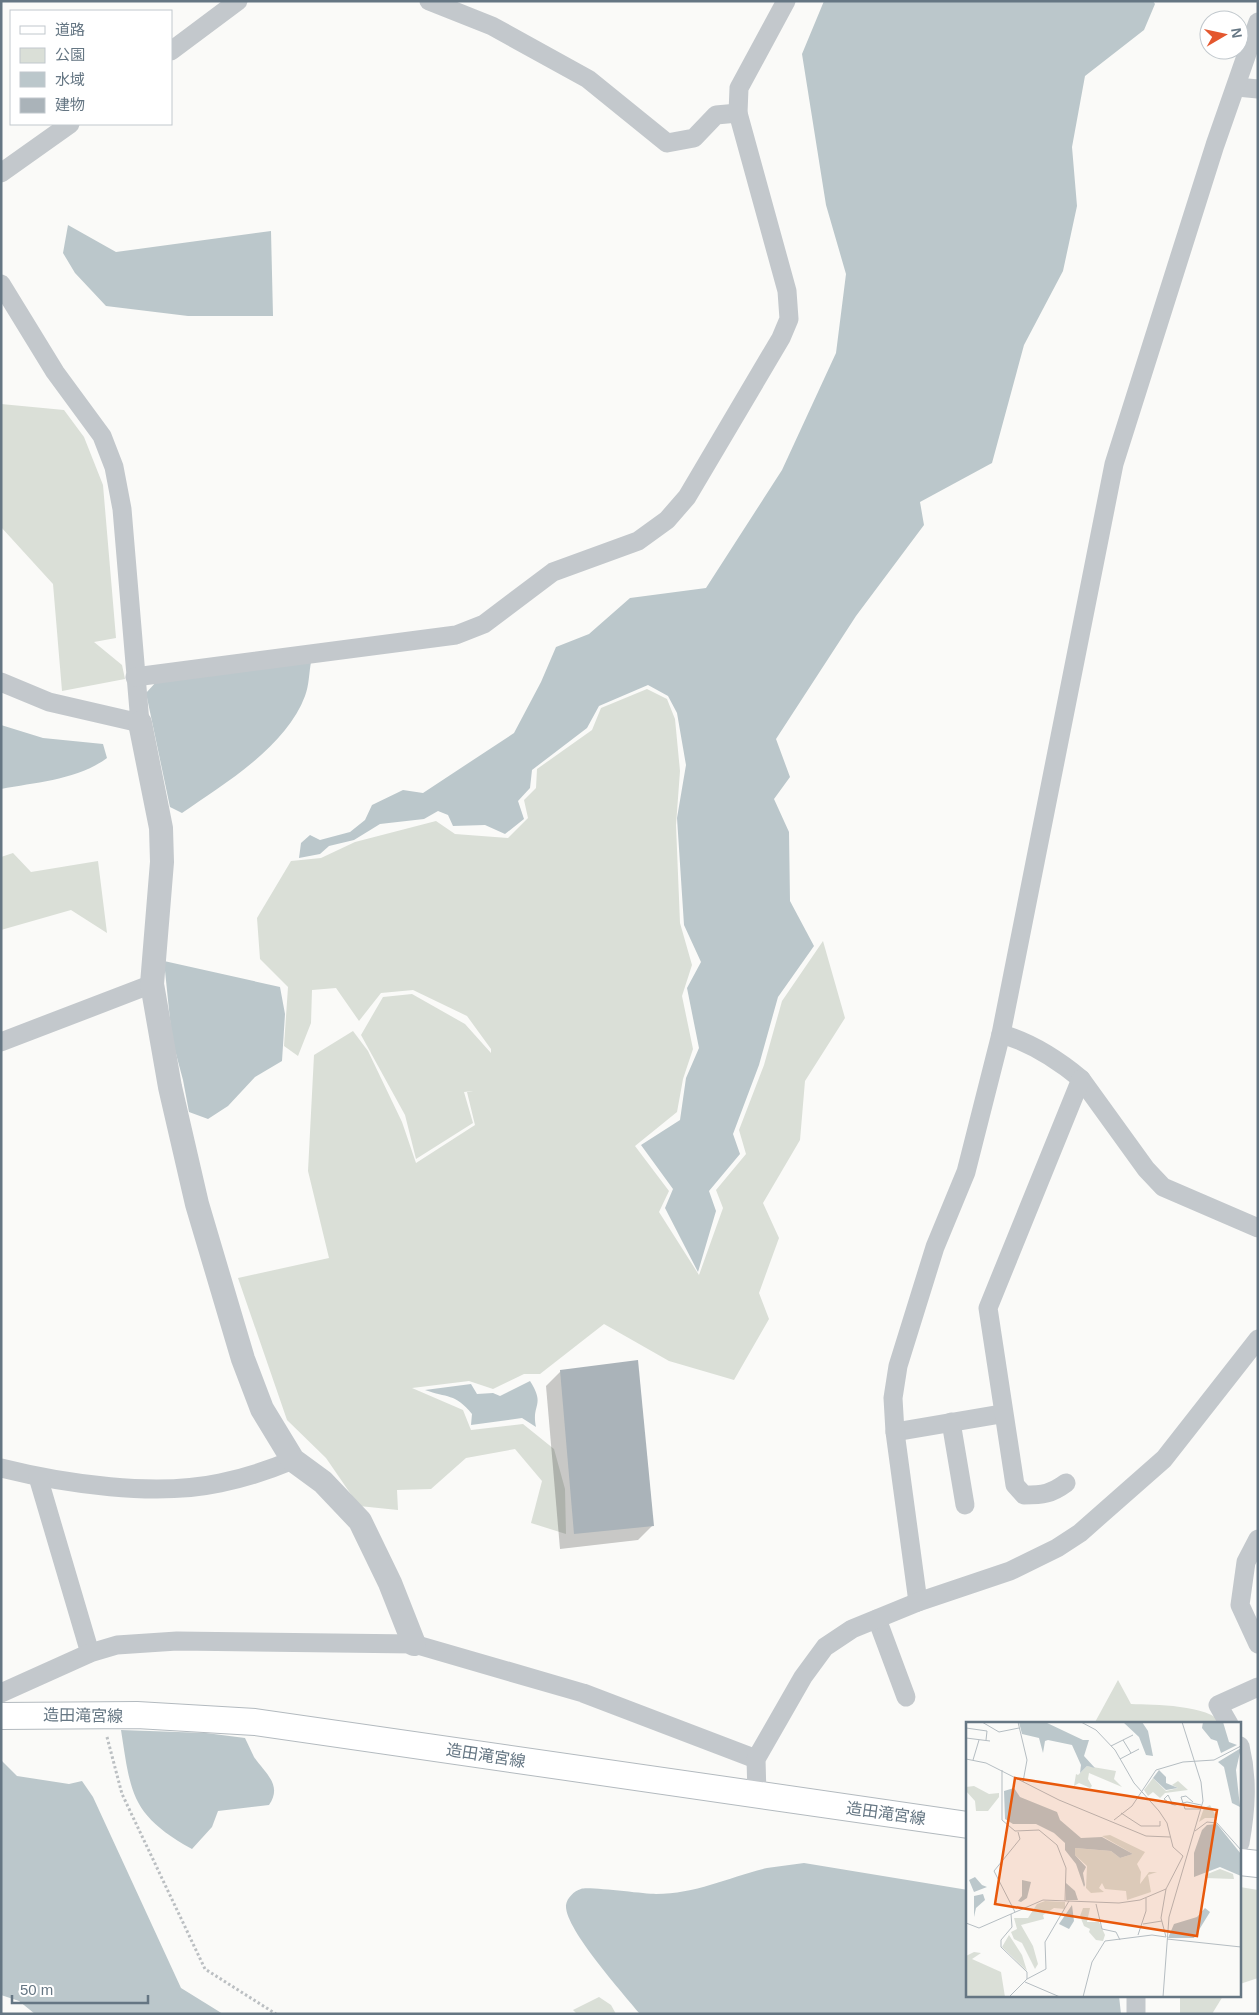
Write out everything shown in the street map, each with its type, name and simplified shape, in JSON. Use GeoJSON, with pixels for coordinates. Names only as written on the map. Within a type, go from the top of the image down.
{"type":"FeatureCollection","features":[{"type":"Feature","properties":{"kind":"main road","name":"造田滝宮線"},"geometry":{"type":"LineString","coordinates":[[1,1716],[138,1715],[255,1722],[966,1825]]}},
{"type":"Feature","properties":{"kind":"main road"},"geometry":{"type":"LineString","coordinates":[[1242,1862],[1258,1864]]}},
{"type":"Feature","properties":{"kind":"street"},"geometry":{"type":"LineString","coordinates":[[172,50],[238,1]]}},
{"type":"Feature","properties":{"kind":"street"},"geometry":{"type":"LineString","coordinates":[[429,1],[492,26],[588,79],[667,143],[694,138],[716,114],[738,113]]}},
{"type":"Feature","properties":{"kind":"street"},"geometry":{"type":"LineString","coordinates":[[135,677],[456,635],[484,624],[553,572],[638,541],[666,520],[687,497],[781,338],[789,319],[787,291],[738,113],[739,88],[786,1]]}},
{"type":"Feature","properties":{"kind":"street"},"geometry":{"type":"LineString","coordinates":[[918,1602],[895,1432],[893,1398],[898,1366],[935,1247],[966,1172],[1001,1034],[1114,464],[1212,154],[1237,87],[1258,22]]}},
{"type":"Feature","properties":{"kind":"street"},"geometry":{"type":"LineString","coordinates":[[1237,87],[1258,89]]}},
{"type":"Feature","properties":{"kind":"street"},"geometry":{"type":"LineString","coordinates":[[1,173],[69,125]]}},
{"type":"Feature","properties":{"kind":"street"},"geometry":{"type":"LineString","coordinates":[[1,284],[54,372],[102,436],[114,468],[122,509],[140,723],[161,828],[162,862],[152,984],[170,1087],[197,1204],[243,1359],[262,1409],[293,1460],[323,1482],[360,1521],[390,1583],[414,1644]]}},
{"type":"Feature","properties":{"kind":"street"},"geometry":{"type":"LineString","coordinates":[[1,682],[49,702],[140,723]]}},
{"type":"Feature","properties":{"kind":"street"},"geometry":{"type":"LineString","coordinates":[[1,1042],[152,984]]}},
{"type":"Feature","properties":{"kind":"street"},"geometry":{"type":"LineString","coordinates":[[1001,1034],[1018,1039],[1067,1068],[1081,1079],[1146,1169],[1163,1187],[1258,1228]]}},
{"type":"Feature","properties":{"kind":"street"},"geometry":{"type":"LineString","coordinates":[[1066,1483],[1052,1494],[1035,1495],[1024,1495],[1014,1486],[988,1308],[1081,1079]]}},
{"type":"Feature","properties":{"kind":"street"},"geometry":{"type":"LineString","coordinates":[[757,1794],[756,1759],[804,1676],[825,1647],[852,1629],[918,1602],[1010,1571],[1057,1548],[1080,1533],[1164,1459],[1258,1338]]}},
{"type":"Feature","properties":{"kind":"street"},"geometry":{"type":"LineString","coordinates":[[895,1432],[995,1415]]}},
{"type":"Feature","properties":{"kind":"street"},"geometry":{"type":"LineString","coordinates":[[951,1422],[964,1504]]}},
{"type":"Feature","properties":{"kind":"street"},"geometry":{"type":"LineString","coordinates":[[1,1468],[38,1477],[102,1485],[166,1488],[219,1484],[267,1471],[293,1460]]}},
{"type":"Feature","properties":{"kind":"street"},"geometry":{"type":"LineString","coordinates":[[38,1477],[90,1653]]}},
{"type":"Feature","properties":{"kind":"street"},"geometry":{"type":"LineString","coordinates":[[1258,1539],[1246,1562],[1250,1582],[1240,1605],[1258,1644]]}},
{"type":"Feature","properties":{"kind":"street"},"geometry":{"type":"LineString","coordinates":[[877,1619],[906,1698]]}},
{"type":"Feature","properties":{"kind":"street"},"geometry":{"type":"LineString","coordinates":[[1,1693],[90,1653],[117,1645],[177,1641],[414,1644],[583,1693],[756,1759]]}},
{"type":"Feature","properties":{"kind":"street"},"geometry":{"type":"LineString","coordinates":[[1228,1722],[1218,1705],[1258,1686]]}},
{"type":"Feature","properties":{"kind":"street"},"geometry":{"type":"LineString","coordinates":[[1242,1753],[1246,1768],[1246,1796],[1242,1827]]}},
{"type":"Feature","properties":{"kind":"street"},"geometry":{"type":"LineString","coordinates":[[1136,1998],[1136,2014]]}},
{"type":"Feature","properties":{"kind":"path"},"geometry":{"type":"LineString","coordinates":[[106,1735],[122,1794],[204,1969],[276,2014]]}},
{"type":"Feature","properties":{"kind":"green space"},"geometry":{"type":"Polygon","coordinates":[[[1,404],[64,410],[84,437],[103,485],[116,638],[94,642],[122,665],[125,679],[62,691],[53,584],[1,527],[1,404]]]}},
{"type":"Feature","properties":{"kind":"green space"},"geometry":{"type":"Polygon","coordinates":[[[647,689],[667,699],[675,719],[680,771],[676,825],[680,923],[692,965],[682,996],[693,1049],[683,1079],[677,1112],[635,1146],[669,1191],[659,1212],[699,1275],[723,1208],[716,1190],[746,1154],[739,1130],[764,1065],[782,1001],[823,941],[845,1018],[805,1081],[800,1140],[763,1203],[779,1238],[759,1293],[769,1319],[734,1380],[669,1361],[604,1324],[540,1374],[524,1374],[493,1389],[469,1381],[412,1388],[463,1410],[471,1430],[523,1424],[554,1449],[565,1489],[566,1534],[531,1523],[542,1481],[515,1449],[466,1458],[431,1489],[397,1490],[398,1510],[359,1506],[326,1458],[287,1420],[238,1278],[329,1258],[308,1171],[314,1055],[353,1031],[368,1051],[402,1122],[416,1163],[475,1125],[467,1092],[473,1091],[464,1092],[473,1123],[416,1159],[405,1115],[361,1035],[383,997],[412,994],[465,1024],[491,1053],[491,1049],[467,1016],[413,990],[381,993],[359,1021],[336,988],[312,990],[311,1023],[298,1056],[284,1046],[288,987],[260,959],[257,918],[291,861],[321,858],[355,842],[436,821],[455,834],[508,838],[528,818],[524,800],[536,788],[537,769],[592,730],[601,708],[647,689]]]}},
{"type":"Feature","properties":{"kind":"green space"},"geometry":{"type":"Polygon","coordinates":[[[13,853],[31,872],[98,861],[107,933],[71,910],[1,930],[1,857],[13,853]]]}},
{"type":"Feature","properties":{"kind":"green space"},"geometry":{"type":"Polygon","coordinates":[[[1118,1680],[1131,1704],[1166,1705],[1193,1709],[1216,1717],[1221,1722],[1095,1722],[1118,1680]]]}},
{"type":"Feature","properties":{"kind":"green space"},"geometry":{"type":"Polygon","coordinates":[[[1242,1887],[1258,1890],[1258,1978],[1242,1983],[1242,1887]]]}},
{"type":"Feature","properties":{"kind":"green space"},"geometry":{"type":"Polygon","coordinates":[[[599,1997],[611,2005],[616,2014],[577,2014],[573,2010],[599,1997]]]}},
{"type":"Feature","properties":{"kind":"green space"},"geometry":{"type":"Polygon","coordinates":[[[1180,1998],[1222,1998],[1212,2014],[1180,2014],[1180,1998]]]}},
{"type":"Feature","properties":{"kind":"water"},"geometry":{"type":"Polygon","coordinates":[[[824,1],[1153,1],[1155,4],[1144,30],[1085,76],[1072,147],[1077,206],[1063,271],[1024,345],[992,463],[920,502],[924,525],[856,616],[776,739],[790,777],[774,799],[789,832],[790,901],[814,946],[778,997],[759,1065],[733,1134],[740,1154],[709,1191],[716,1211],[698,1272],[665,1208],[673,1189],[641,1145],[680,1120],[686,1078],[699,1048],[687,988],[701,962],[684,925],[677,818],[686,765],[677,713],[668,696],[648,685],[599,706],[587,728],[532,770],[530,788],[518,801],[524,819],[505,834],[485,825],[453,826],[448,815],[438,811],[424,819],[380,824],[354,840],[329,846],[320,854],[299,858],[301,843],[310,835],[320,840],[350,832],[365,820],[372,805],[403,790],[423,793],[514,733],[541,682],[556,647],[589,634],[630,598],[706,588],[782,470],[836,353],[846,274],[826,205],[802,54],[824,1]]]}},
{"type":"Feature","properties":{"kind":"water"},"geometry":{"type":"Polygon","coordinates":[[[68,225],[116,252],[271,231],[273,316],[188,316],[106,306],[75,273],[63,253],[68,225]]]}},
{"type":"Feature","properties":{"kind":"water"},"geometry":{"type":"Polygon","coordinates":[[[311,662],[305,696],[284,732],[269,748],[234,777],[182,813],[170,807],[146,693],[157,681],[311,662]]]}},
{"type":"Feature","properties":{"kind":"water"},"geometry":{"type":"Polygon","coordinates":[[[1,725],[43,738],[103,744],[107,758],[70,776],[1,789],[1,725]]]}},
{"type":"Feature","properties":{"kind":"water"},"geometry":{"type":"Polygon","coordinates":[[[164,961],[280,987],[285,1014],[282,1061],[255,1077],[228,1106],[208,1119],[189,1112],[172,1039],[164,961]]]}},
{"type":"Feature","properties":{"kind":"water"},"geometry":{"type":"Polygon","coordinates":[[[530,1381],[535,1389],[538,1400],[535,1414],[536,1427],[522,1418],[471,1425],[472,1414],[461,1403],[450,1397],[425,1390],[471,1384],[477,1394],[493,1393],[500,1396],[530,1381]]]}},
{"type":"Feature","properties":{"kind":"water"},"geometry":{"type":"Polygon","coordinates":[[[121,1730],[206,1733],[245,1738],[254,1757],[271,1780],[274,1791],[273,1798],[269,1805],[218,1811],[212,1827],[192,1849],[157,1825],[145,1813],[137,1801],[128,1771],[121,1730]]]}},
{"type":"Feature","properties":{"kind":"water"},"geometry":{"type":"Polygon","coordinates":[[[1,1760],[17,1776],[69,1784],[82,1781],[93,1797],[181,1988],[223,2014],[35,2014],[19,2001],[1,1995],[1,1760]]]}},
{"type":"Feature","properties":{"kind":"water"},"geometry":{"type":"Polygon","coordinates":[[[804,1863],[966,1890],[966,1998],[1119,1998],[1121,2014],[640,2014],[596,1961],[574,1929],[568,1915],[566,1905],[569,1897],[578,1890],[585,1888],[656,1894],[671,1893],[699,1888],[767,1868],[804,1863]]]}},
{"type":"Feature","properties":{"kind":"building"},"geometry":{"type":"Polygon","coordinates":[[[638,1360],[654,1526],[574,1534],[560,1370],[638,1360]]]}}]}
